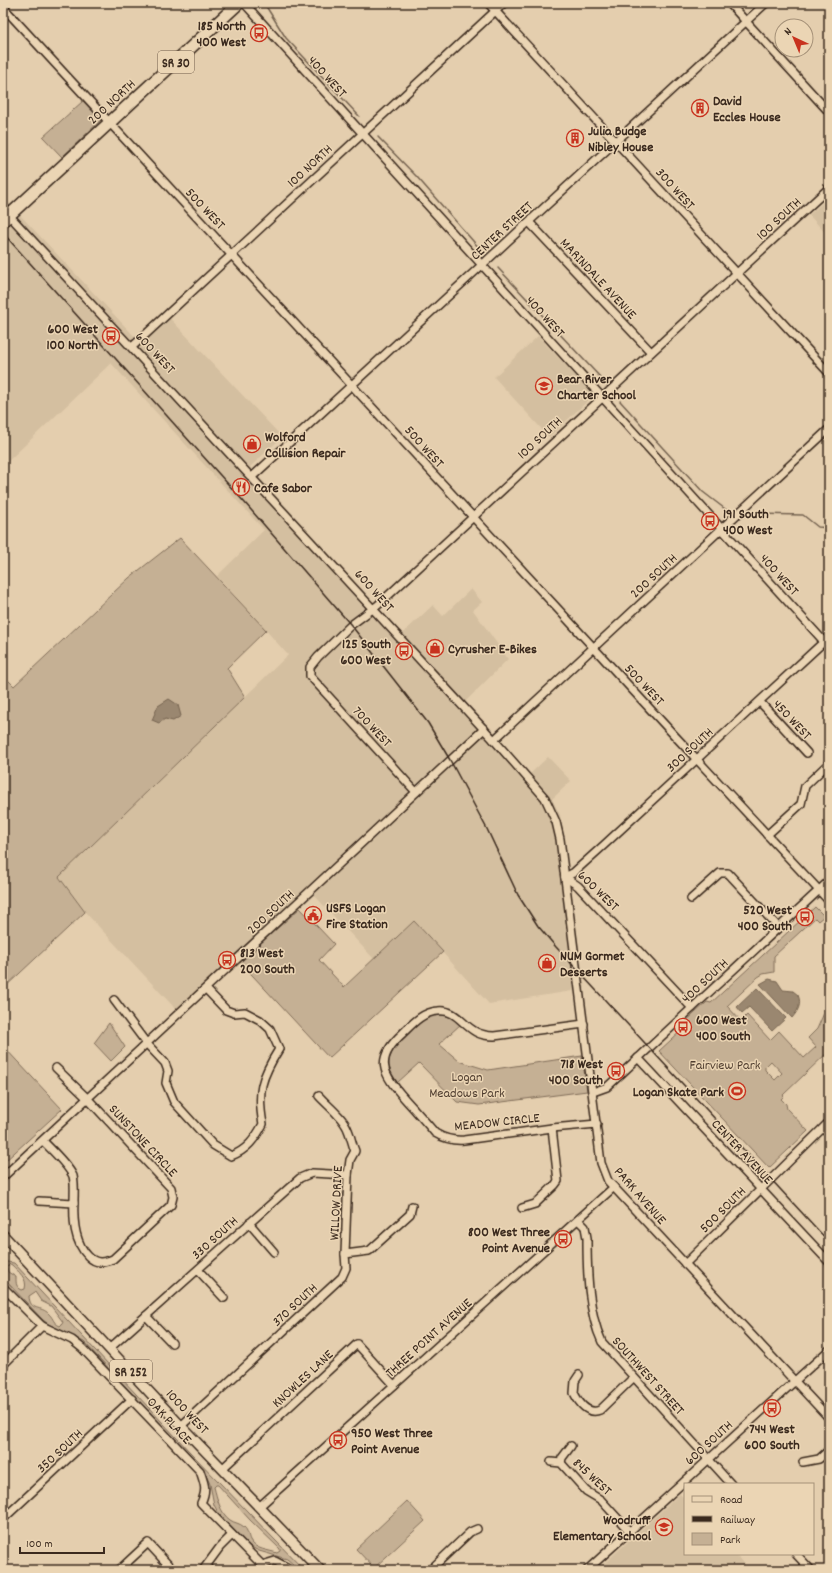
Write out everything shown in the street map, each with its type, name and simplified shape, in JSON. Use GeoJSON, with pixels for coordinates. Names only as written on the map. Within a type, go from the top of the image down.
{"type":"FeatureCollection","features":[{"type":"Feature","properties":{"kind":"highway","name":"200 NORTH"},"geometry":{"type":"LineString","coordinates":[[5,214],[110,123],[239,3]]}},
{"type":"Feature","properties":{"kind":"main road","name":"1000 WEST"},"geometry":{"type":"LineString","coordinates":[[3,1235],[110,1348],[181,1426],[260,1506],[320,1570]]}},
{"type":"Feature","properties":{"kind":"street","name":"400 WEST"},"geometry":{"type":"LineString","coordinates":[[244,3],[722,529],[827,642]]}},
{"type":"Feature","properties":{"kind":"street","name":"300 WEST"},"geometry":{"type":"LineString","coordinates":[[488,3],[829,373]]}},
{"type":"Feature","properties":{"kind":"street","name":"100 NORTH"},"geometry":{"type":"LineString","coordinates":[[132,347],[504,3]]}},
{"type":"Feature","properties":{"kind":"street"},"geometry":{"type":"LineString","coordinates":[[729,3],[829,112]]}},
{"type":"Feature","properties":{"kind":"street","name":"CENTER STREET"},"geometry":{"type":"LineString","coordinates":[[252,477],[766,3]]}},
{"type":"Feature","properties":{"kind":"street","name":"500 WEST"},"geometry":{"type":"LineString","coordinates":[[3,7],[593,648],[829,901]]}},
{"type":"Feature","properties":{"kind":"street","name":"100 SOUTH"},"geometry":{"type":"LineString","coordinates":[[310,676],[310,667],[318,657],[351,625],[373,609],[829,188]]}},
{"type":"Feature","properties":{"kind":"street","name":"600 WEST"},"geometry":{"type":"LineString","coordinates":[[5,214],[132,347],[533,784],[550,808],[556,822],[565,877],[578,886],[692,1008]]}},
{"type":"Feature","properties":{"kind":"street","name":"MARINDALE AVENUE"},"geometry":{"type":"LineString","coordinates":[[529,222],[650,352]]}},
{"type":"Feature","properties":{"kind":"street","name":"200 SOUTH"},"geometry":{"type":"LineString","coordinates":[[494,740],[829,429]]}},
{"type":"Feature","properties":{"kind":"street","name":"300 SOUTH"},"geometry":{"type":"LineString","coordinates":[[565,877],[573,873],[827,642]]}},
{"type":"Feature","properties":{"kind":"street","name":"700 WEST"},"geometry":{"type":"LineString","coordinates":[[310,676],[416,792]]}},
{"type":"Feature","properties":{"kind":"street","name":"450 WEST"},"geometry":{"type":"LineString","coordinates":[[760,702],[807,753]]}},
{"type":"Feature","properties":{"kind":"street","name":"200 SOUTH"},"geometry":{"type":"LineString","coordinates":[[3,1177],[484,729]]}},
{"type":"Feature","properties":{"kind":"street"},"geometry":{"type":"LineString","coordinates":[[767,835],[801,804],[805,786],[829,764]]}},
{"type":"Feature","properties":{"kind":"street"},"geometry":{"type":"LineString","coordinates":[[691,899],[720,873],[728,873],[779,928]]}},
{"type":"Feature","properties":{"kind":"street","name":"PARK AVENUE"},"geometry":{"type":"LineString","coordinates":[[565,877],[601,1163],[608,1181],[829,1418]]}},
{"type":"Feature","properties":{"kind":"street","name":"400 SOUTH"},"geometry":{"type":"LineString","coordinates":[[593,1092],[607,1087],[829,881]]}},
{"type":"Feature","properties":{"kind":"street"},"geometry":{"type":"LineString","coordinates":[[114,1000],[147,1044],[165,1063],[168,1072],[166,1083],[174,1102],[213,1145],[231,1156],[247,1147],[256,1137],[264,1124],[260,1106],[260,1089],[265,1074],[279,1049],[270,1029],[260,1020],[245,1012],[234,1013],[226,1010],[206,989]]}},
{"type":"Feature","properties":{"kind":"street","name":"MEADOW CIRCLE"},"geometry":{"type":"LineString","coordinates":[[584,1024],[484,1036],[475,1032],[450,1012],[438,1010],[426,1013],[416,1020],[393,1042],[385,1058],[384,1065],[390,1082],[435,1133],[454,1141],[552,1128],[596,1124]]}},
{"type":"Feature","properties":{"kind":"street","name":"CENTER AVENUE"},"geometry":{"type":"LineString","coordinates":[[638,1058],[829,1262]]}},
{"type":"Feature","properties":{"kind":"street"},"geometry":{"type":"LineString","coordinates":[[56,1068],[88,1099]]}},
{"type":"Feature","properties":{"kind":"street","name":"WILLOW DRIVE"},"geometry":{"type":"LineString","coordinates":[[319,1096],[344,1123],[349,1131],[351,1142],[355,1151],[350,1160],[348,1175],[346,1254]]}},
{"type":"Feature","properties":{"kind":"street","name":"SUNSTONE CIRCLE"},"geometry":{"type":"LineString","coordinates":[[43,1141],[66,1166],[72,1176],[75,1188],[74,1220],[80,1246],[94,1261],[104,1263],[113,1259],[171,1205],[173,1197],[171,1188],[88,1099]]}},
{"type":"Feature","properties":{"kind":"street","name":"500 SOUTH"},"geometry":{"type":"LineString","coordinates":[[685,1264],[829,1122]]}},
{"type":"Feature","properties":{"kind":"street"},"geometry":{"type":"LineString","coordinates":[[522,1208],[535,1204],[555,1185],[558,1180],[552,1128]]}},
{"type":"Feature","properties":{"kind":"street","name":"330 SOUTH"},"geometry":{"type":"LineString","coordinates":[[110,1348],[300,1178],[306,1174],[312,1173],[348,1175]]}},
{"type":"Feature","properties":{"kind":"street","name":"THREE POINT AVENUE"},"geometry":{"type":"LineString","coordinates":[[260,1506],[614,1187]]}},
{"type":"Feature","properties":{"kind":"street"},"geometry":{"type":"LineString","coordinates":[[39,1201],[74,1203]]}},
{"type":"Feature","properties":{"kind":"street"},"geometry":{"type":"LineString","coordinates":[[346,1254],[369,1251],[410,1214],[412,1206]]}},
{"type":"Feature","properties":{"kind":"street","name":"SOUTHWEST STREET"},"geometry":{"type":"LineString","coordinates":[[578,1220],[585,1227],[592,1307],[595,1327],[602,1342],[730,1483]]}},
{"type":"Feature","properties":{"kind":"street"},"geometry":{"type":"LineString","coordinates":[[249,1224],[274,1252]]}},
{"type":"Feature","properties":{"kind":"street","name":"370 SOUTH"},"geometry":{"type":"LineString","coordinates":[[181,1426],[342,1277],[346,1268],[346,1254]]}},
{"type":"Feature","properties":{"kind":"street"},"geometry":{"type":"LineString","coordinates":[[198,1270],[224,1298]]}},
{"type":"Feature","properties":{"kind":"street"},"geometry":{"type":"LineString","coordinates":[[3,1286],[42,1326],[3,1364]]}},
{"type":"Feature","properties":{"kind":"street"},"geometry":{"type":"LineString","coordinates":[[146,1316],[172,1344]]}},
{"type":"Feature","properties":{"kind":"street","name":"OAK PLACE"},"geometry":{"type":"LineString","coordinates":[[42,1326],[72,1340],[82,1348],[200,1471],[205,1485],[206,1494],[201,1503],[232,1535]]}},
{"type":"Feature","properties":{"kind":"street","name":"KNOWLES LANE"},"geometry":{"type":"LineString","coordinates":[[223,1468],[357,1344],[394,1385]]}},
{"type":"Feature","properties":{"kind":"street","name":"600 SOUTH"},"geometry":{"type":"LineString","coordinates":[[587,1570],[829,1350]]}},
{"type":"Feature","properties":{"kind":"street"},"geometry":{"type":"LineString","coordinates":[[579,1375],[575,1381],[574,1393],[590,1411],[595,1412],[600,1410],[634,1378]]}},
{"type":"Feature","properties":{"kind":"street","name":"350 SOUTH"},"geometry":{"type":"LineString","coordinates":[[3,1519],[132,1399]]}},
{"type":"Feature","properties":{"kind":"street"},"geometry":{"type":"LineString","coordinates":[[561,1463],[562,1458],[571,1446]]}},
{"type":"Feature","properties":{"kind":"street"},"geometry":{"type":"LineString","coordinates":[[803,1462],[818,1459],[829,1450]]}},
{"type":"Feature","properties":{"kind":"street","name":"845 WEST"},"geometry":{"type":"LineString","coordinates":[[551,1462],[561,1463],[586,1491],[601,1500],[630,1532]]}},
{"type":"Feature","properties":{"kind":"street"},"geometry":{"type":"LineString","coordinates":[[430,1570],[470,1532],[477,1529]]}},
{"type":"Feature","properties":{"kind":"street"},"geometry":{"type":"LineString","coordinates":[[202,1570],[232,1535],[262,1565],[275,1561],[292,1570]]}},
{"type":"Feature","properties":{"kind":"street"},"geometry":{"type":"LineString","coordinates":[[119,1570],[148,1543],[174,1570]]}},
{"type":"Feature","properties":{"kind":"street"},"geometry":{"type":"LineString","coordinates":[[797,1555],[810,1568]]}},
{"type":"Feature","properties":{"kind":"shaded area"},"geometry":{"type":"Polygon","coordinates":[[[829,197],[829,237],[809,215],[829,197]]]}},
{"type":"Feature","properties":{"kind":"shaded area"},"geometry":{"type":"Polygon","coordinates":[[[4,198],[136,338],[164,312],[282,437],[250,467],[402,634],[433,605],[443,616],[471,589],[482,602],[473,610],[508,659],[464,703],[530,774],[548,757],[571,781],[552,799],[560,815],[585,989],[489,1004],[414,921],[374,959],[314,895],[180,1017],[172,1005],[85,912],[59,877],[288,655],[217,576],[264,530],[111,363],[3,466],[4,198]]]}},
{"type":"Feature","properties":{"kind":"shaded area","name":"Bear River Charter School"},"geometry":{"type":"Polygon","coordinates":[[[538,336],[594,395],[549,437],[494,377],[538,336]]]}},
{"type":"Feature","properties":{"kind":"shaded area"},"geometry":{"type":"Polygon","coordinates":[[[169,699],[178,705],[181,716],[173,721],[165,719],[159,723],[152,720],[158,706],[169,699]]]}},
{"type":"Feature","properties":{"kind":"shaded area"},"geometry":{"type":"Polygon","coordinates":[[[769,979],[777,981],[783,990],[793,991],[798,995],[800,1001],[799,1007],[792,1018],[760,984],[769,979]]]}},
{"type":"Feature","properties":{"kind":"shaded area"},"geometry":{"type":"Polygon","coordinates":[[[757,988],[786,1018],[772,1031],[749,1007],[742,1013],[737,1007],[757,988]]]}},
{"type":"Feature","properties":{"kind":"shaded area","name":"Woodruff Elementary School"},"geometry":{"type":"Polygon","coordinates":[[[680,1494],[684,1498],[684,1555],[736,1555],[749,1570],[597,1570],[680,1494]]]}},
{"type":"Feature","properties":{"kind":"green space"},"geometry":{"type":"Polygon","coordinates":[[[83,101],[101,120],[62,157],[43,137],[83,101]]]}},
{"type":"Feature","properties":{"kind":"green space"},"geometry":{"type":"Polygon","coordinates":[[[180,538],[266,630],[227,668],[245,697],[59,877],[85,912],[3,989],[3,675],[14,686],[129,578],[180,538]]]}},
{"type":"Feature","properties":{"kind":"green space","name":"Fairview Park"},"geometry":{"type":"Polygon","coordinates":[[[815,907],[824,916],[818,921],[815,918],[774,956],[774,972],[763,974],[758,977],[727,1006],[741,1021],[747,1015],[770,1040],[779,1031],[804,1058],[816,1047],[808,1038],[817,1029],[824,1013],[829,1014],[829,1051],[783,1095],[784,1096],[781,1099],[786,1104],[787,1109],[808,1131],[769,1168],[659,1051],[684,1028],[684,1023],[707,1002],[711,1003],[815,907]],[[771,1061],[765,1067],[765,1070],[775,1080],[782,1073],[771,1061]]]}},
{"type":"Feature","properties":{"kind":"green space"},"geometry":{"type":"Polygon","coordinates":[[[300,908],[334,944],[319,960],[344,987],[414,921],[443,952],[329,1058],[240,962],[300,908]]]}},
{"type":"Feature","properties":{"kind":"green space","name":"Logan Meadows Park"},"geometry":{"type":"Polygon","coordinates":[[[435,1014],[449,1017],[461,1024],[439,1044],[459,1061],[488,1070],[582,1056],[587,1091],[479,1105],[457,1102],[419,1063],[397,1083],[392,1076],[389,1062],[393,1050],[417,1025],[435,1014]]]}},
{"type":"Feature","properties":{"kind":"green space"},"geometry":{"type":"Polygon","coordinates":[[[109,1023],[125,1047],[111,1061],[94,1043],[109,1023]]]}},
{"type":"Feature","properties":{"kind":"green space"},"geometry":{"type":"Polygon","coordinates":[[[3,1046],[62,1109],[3,1163],[3,1046]]]}},
{"type":"Feature","properties":{"kind":"green space"},"geometry":{"type":"Polygon","coordinates":[[[3,1257],[7,1262],[14,1263],[190,1452],[304,1570],[300,1570],[287,1559],[259,1551],[249,1546],[219,1514],[214,1505],[210,1484],[205,1473],[198,1464],[84,1342],[43,1320],[3,1279],[3,1257]],[[10,1264],[7,1267],[8,1272],[16,1277],[16,1283],[19,1288],[22,1290],[25,1289],[26,1285],[24,1278],[10,1264]],[[35,1292],[29,1296],[31,1304],[46,1311],[58,1325],[60,1326],[62,1324],[63,1322],[51,1306],[41,1301],[35,1292]],[[218,1485],[214,1487],[219,1505],[224,1513],[230,1520],[245,1528],[250,1540],[255,1546],[277,1553],[280,1551],[280,1549],[250,1520],[218,1485]]]}},
{"type":"Feature","properties":{"kind":"green space"},"geometry":{"type":"Polygon","coordinates":[[[407,1501],[425,1521],[374,1568],[356,1549],[407,1501]]]}},
{"type":"Feature","properties":{"kind":"waterway"},"geometry":{"type":"LineString","coordinates":[[264,3],[286,38],[359,116]]}},
{"type":"Feature","properties":{"kind":"waterway"},"geometry":{"type":"LineString","coordinates":[[378,137],[417,177],[480,249]]}},
{"type":"Feature","properties":{"kind":"waterway"},"geometry":{"type":"LineString","coordinates":[[498,268],[600,377]]}},
{"type":"Feature","properties":{"kind":"waterway"},"geometry":{"type":"LineString","coordinates":[[620,401],[703,492],[729,512]]}},
{"type":"Feature","properties":{"kind":"waterway"},"geometry":{"type":"LineString","coordinates":[[740,518],[751,514],[803,515],[818,527],[829,528]]}},
{"type":"Feature","properties":{"kind":"railway"},"geometry":{"type":"LineString","coordinates":[[3,233],[245,503],[351,625],[428,723],[450,760],[487,829],[518,895],[538,926],[829,1242]]}},
{"type":"Feature","properties":{"kind":"place","name":"185 North 400 West"},"geometry":{"type":"Point","coordinates":[259,33]}},
{"type":"Feature","properties":{"kind":"place","name":"David Eccles House"},"geometry":{"type":"Point","coordinates":[700,108]}},
{"type":"Feature","properties":{"kind":"place","name":"Julia Budge Nibley House"},"geometry":{"type":"Point","coordinates":[575,138]}},
{"type":"Feature","properties":{"kind":"place","name":"600 West 100 North"},"geometry":{"type":"Point","coordinates":[111,336]}},
{"type":"Feature","properties":{"kind":"place","name":"Bear River Charter School"},"geometry":{"type":"Point","coordinates":[544,386]}},
{"type":"Feature","properties":{"kind":"place","name":"Wolford Collision Repair"},"geometry":{"type":"Point","coordinates":[252,444]}},
{"type":"Feature","properties":{"kind":"place","name":"Cafe Sabor"},"geometry":{"type":"Point","coordinates":[241,487]}},
{"type":"Feature","properties":{"kind":"place","name":"191 South 400 West"},"geometry":{"type":"Point","coordinates":[710,521]}},
{"type":"Feature","properties":{"kind":"place","name":"Cyrusher E-Bikes"},"geometry":{"type":"Point","coordinates":[435,648]}},
{"type":"Feature","properties":{"kind":"place","name":"125 South 600 West"},"geometry":{"type":"Point","coordinates":[404,651]}},
{"type":"Feature","properties":{"kind":"place","name":"USFS Logan Fire Station"},"geometry":{"type":"Point","coordinates":[313,915]}},
{"type":"Feature","properties":{"kind":"place","name":"520 West 400 South"},"geometry":{"type":"Point","coordinates":[805,917]}},
{"type":"Feature","properties":{"kind":"place","name":"813 West 200 South"},"geometry":{"type":"Point","coordinates":[227,960]}},
{"type":"Feature","properties":{"kind":"place","name":"NUM Gormet Desserts"},"geometry":{"type":"Point","coordinates":[547,963]}},
{"type":"Feature","properties":{"kind":"place","name":"600 West 400 South"},"geometry":{"type":"Point","coordinates":[683,1027]}},
{"type":"Feature","properties":{"kind":"place","name":"718 West 400 South"},"geometry":{"type":"Point","coordinates":[616,1071]}},
{"type":"Feature","properties":{"kind":"place","name":"Logan Skate Park"},"geometry":{"type":"Point","coordinates":[737,1091]}},
{"type":"Feature","properties":{"kind":"place","name":"800 West Three Point Avenue"},"geometry":{"type":"Point","coordinates":[563,1239]}},
{"type":"Feature","properties":{"kind":"place","name":"744 West 600 South"},"geometry":{"type":"Point","coordinates":[772,1408]}},
{"type":"Feature","properties":{"kind":"place","name":"950 West Three Point Avenue"},"geometry":{"type":"Point","coordinates":[338,1440]}},
{"type":"Feature","properties":{"kind":"place","name":"Woodruff Elementary School"},"geometry":{"type":"Point","coordinates":[664,1527]}}]}
